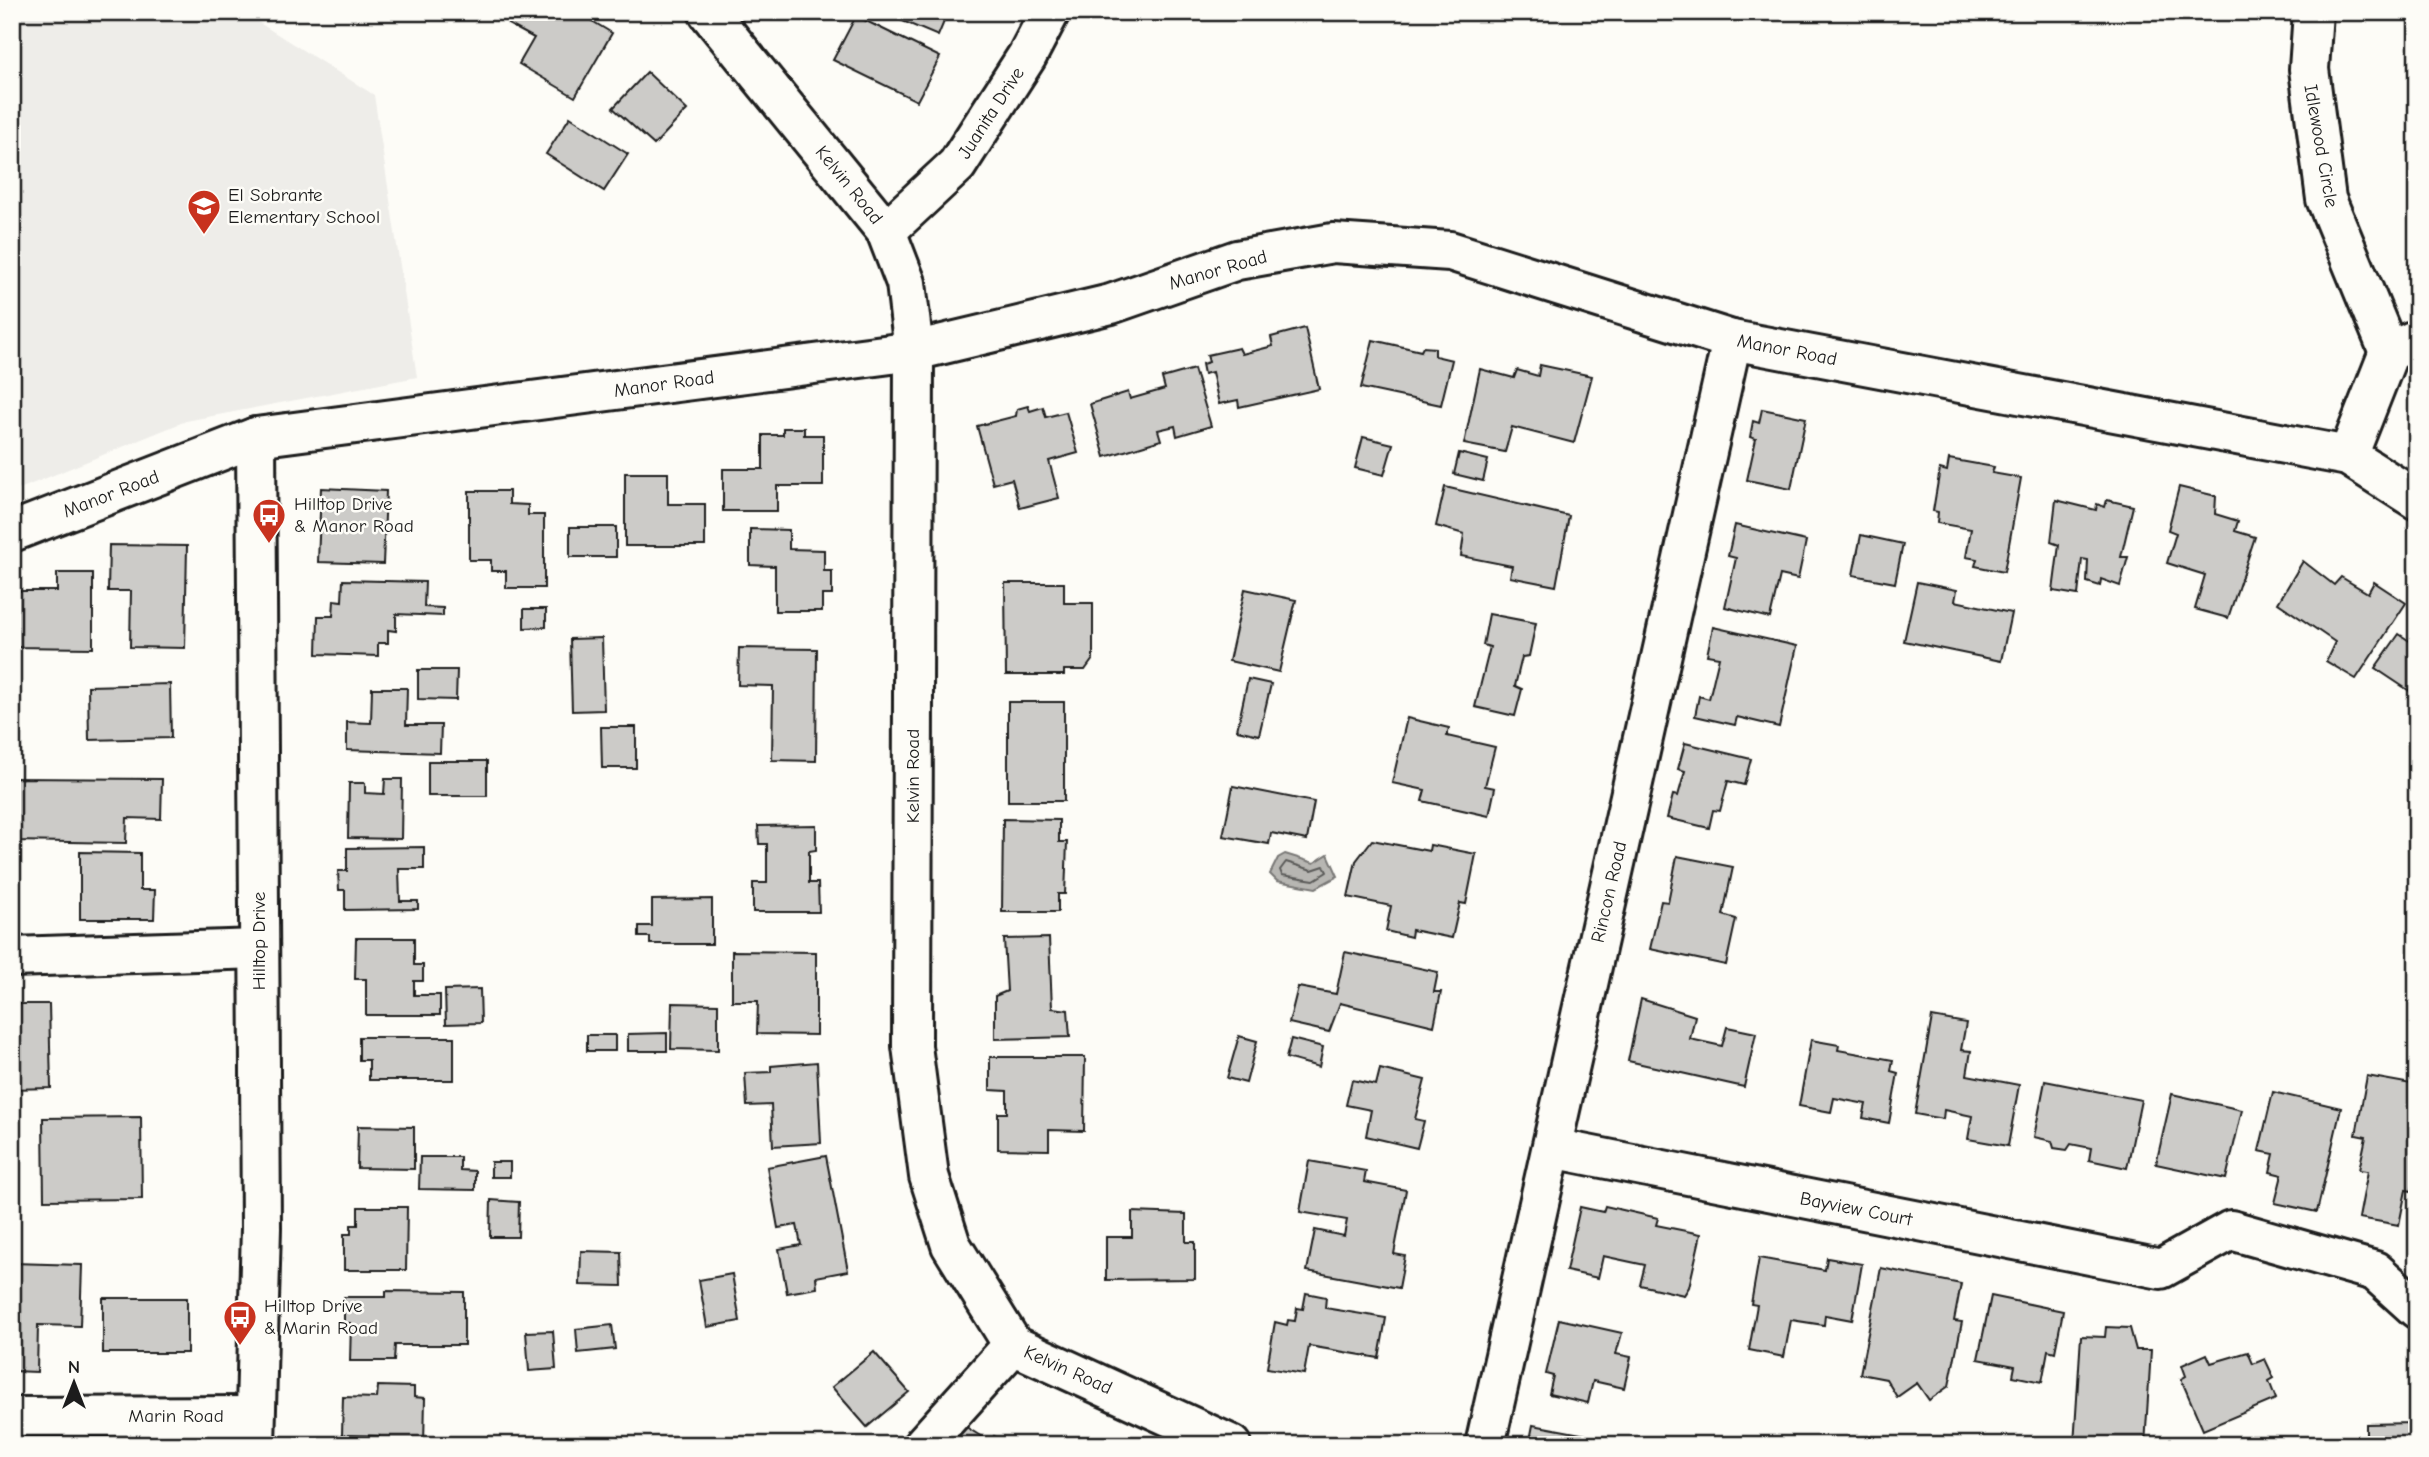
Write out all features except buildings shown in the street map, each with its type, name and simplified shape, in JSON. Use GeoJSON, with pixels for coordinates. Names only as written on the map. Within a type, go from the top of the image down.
{"type":"FeatureCollection","features":[{"type":"Feature","properties":{"kind":"street","name":"Kelvin Road"},"geometry":{"type":"LineString","coordinates":[[708,12],[886,231],[905,283],[914,351],[912,1046],[929,1176],[951,1245],[1013,1345],[1232,1445]]}},
{"type":"Feature","properties":{"kind":"street","name":"Juanita Drive"},"geometry":{"type":"LineString","coordinates":[[886,231],[957,165],[1027,56],[1050,12]]}},
{"type":"Feature","properties":{"kind":"street","name":"Idlewood Circle"},"geometry":{"type":"LineString","coordinates":[[2313,12],[2309,69],[2326,199],[2403,345]]}},
{"type":"Feature","properties":{"kind":"street","name":"Manor Road"},"geometry":{"type":"LineString","coordinates":[[12,532],[256,437],[914,351],[1111,304],[1237,260],[1333,243],[1450,251],[1732,340],[2348,456],[2417,500]]}},
{"type":"Feature","properties":{"kind":"street","name":"Rincon Road"},"geometry":{"type":"LineString","coordinates":[[1485,1445],[1732,340]]}},
{"type":"Feature","properties":{"kind":"street"},"geometry":{"type":"LineString","coordinates":[[2348,456],[2403,345]]}},
{"type":"Feature","properties":{"kind":"street","name":"Hilltop Drive"},"geometry":{"type":"LineString","coordinates":[[255,1431],[261,1228],[256,437]]}},
{"type":"Feature","properties":{"kind":"street"},"geometry":{"type":"LineString","coordinates":[[12,957],[259,949]]}},
{"type":"Feature","properties":{"kind":"street","name":"Bayview Court"},"geometry":{"type":"LineString","coordinates":[[1552,1148],[2161,1269],[2231,1230],[2375,1271],[2417,1309]]}},
{"type":"Feature","properties":{"kind":"street"},"geometry":{"type":"LineString","coordinates":[[923,1445],[1013,1345]]}},
{"type":"Feature","properties":{"kind":"street","name":"Marin Road"},"geometry":{"type":"LineString","coordinates":[[12,1417],[255,1431]]}},
{"type":"Feature","properties":{"kind":"shaded area","name":"El Sobrante Elementary School"},"geometry":{"type":"Polygon","coordinates":[[[12,12],[242,12],[374,95],[417,377],[186,421],[12,492],[12,12]]]}},
{"type":"Feature","properties":{"kind":"water"},"geometry":{"type":"Polygon","coordinates":[[[1285,854],[1314,863],[1328,854],[1338,876],[1316,888],[1277,881],[1270,874],[1278,858],[1285,854]]]}},
{"type":"Feature","properties":{"kind":"place","name":"El Sobrante Elementary School"},"geometry":{"type":"Point","coordinates":[204,236]}},
{"type":"Feature","properties":{"kind":"place","name":"Hilltop Drive & Manor Road"},"geometry":{"type":"Point","coordinates":[269,545]}},
{"type":"Feature","properties":{"kind":"place","name":"Hilltop Drive & Marin Road"},"geometry":{"type":"Point","coordinates":[240,1347]}}]}
